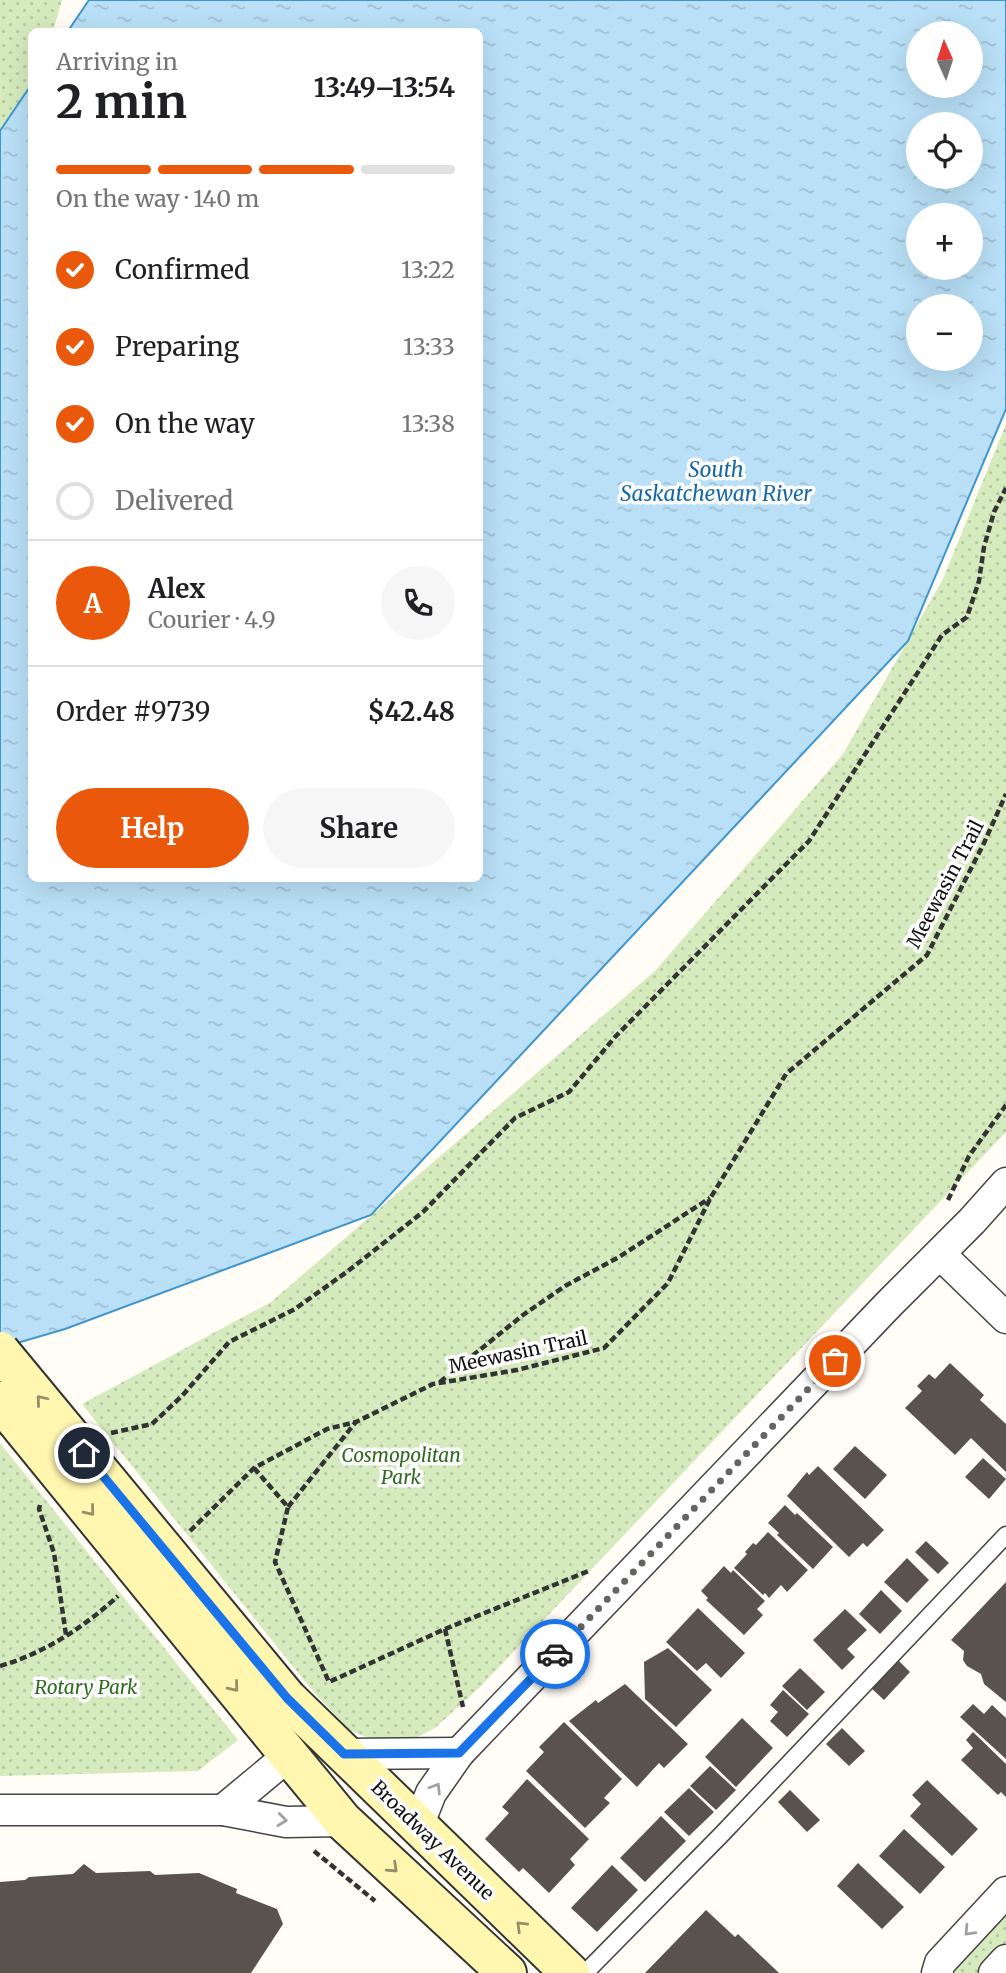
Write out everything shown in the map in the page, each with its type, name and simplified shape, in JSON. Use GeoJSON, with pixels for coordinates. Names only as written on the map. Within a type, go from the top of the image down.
{"type":"FeatureCollection","features":[{"type":"Feature","properties":{"kind":"main road","name":"Broadway Avenue"},"geometry":{"type":"LineString","coordinates":[[0,1351],[274,1710],[288,1756],[343,1821],[508,1973]]}},
{"type":"Feature","properties":{"kind":"main road","name":"Broadway Avenue"},"geometry":{"type":"LineString","coordinates":[[0,1401],[274,1710],[344,1754],[570,1973]]}},
{"type":"Feature","properties":{"kind":"street"},"geometry":{"type":"LineString","coordinates":[[418,1825],[431,1793],[459,1753],[1006,1183]]}},
{"type":"Feature","properties":{"kind":"street"},"geometry":{"type":"LineString","coordinates":[[940,1254],[1006,1318]]}},
{"type":"Feature","properties":{"kind":"street"},"geometry":{"type":"LineString","coordinates":[[344,1754],[459,1753]]}},
{"type":"Feature","properties":{"kind":"street"},"geometry":{"type":"LineString","coordinates":[[223,1810],[288,1756]]}},
{"type":"Feature","properties":{"kind":"street"},"geometry":{"type":"LineString","coordinates":[[0,1810],[223,1810],[286,1822],[343,1821]]}},
{"type":"Feature","properties":{"kind":"street"},"geometry":{"type":"LineString","coordinates":[[937,1973],[940,1963],[1006,1892]]}},
{"type":"Feature","properties":{"kind":"street"},"geometry":{"type":"LineString","coordinates":[[994,1973],[1006,1961]]}},
{"type":"Feature","properties":{"kind":"lane"},"geometry":{"type":"LineString","coordinates":[[585,1973],[732,1824],[1006,1535]]}},
{"type":"Feature","properties":{"kind":"path"},"geometry":{"type":"LineString","coordinates":[[99,1437],[122,1429],[152,1424],[182,1396],[229,1342],[295,1309],[348,1271],[423,1212],[515,1118],[569,1092],[615,1037],[810,841],[942,635],[967,617],[979,581],[984,547],[994,512],[1006,488]]}},
{"type":"Feature","properties":{"kind":"path","name":"Meewasin Trail"},"geometry":{"type":"LineString","coordinates":[[181,1539],[254,1468],[327,1429],[356,1422],[439,1382],[517,1370],[604,1348],[668,1283],[711,1197],[786,1074],[927,955],[1006,794]]}},
{"type":"Feature","properties":{"kind":"path"},"geometry":{"type":"LineString","coordinates":[[439,1382],[523,1315],[565,1286],[619,1257],[711,1197]]}},
{"type":"Feature","properties":{"kind":"path"},"geometry":{"type":"LineString","coordinates":[[356,1422],[288,1507],[275,1562],[329,1682],[445,1629],[603,1566],[616,1552],[636,1571]]}},
{"type":"Feature","properties":{"kind":"path"},"geometry":{"type":"LineString","coordinates":[[254,1468],[288,1507]]}},
{"type":"Feature","properties":{"kind":"path"},"geometry":{"type":"LineString","coordinates":[[42,1498],[39,1509],[54,1553],[66,1635]]}},
{"type":"Feature","properties":{"kind":"path"},"geometry":{"type":"LineString","coordinates":[[0,1666],[26,1658],[89,1622],[120,1594]]}},
{"type":"Feature","properties":{"kind":"path"},"geometry":{"type":"LineString","coordinates":[[445,1629],[465,1713],[474,1703]]}},
{"type":"Feature","properties":{"kind":"green space"},"geometry":{"type":"Polygon","coordinates":[[[0,0],[62,0],[54,28],[28,28],[28,100],[0,138],[0,0]]]}},
{"type":"Feature","properties":{"kind":"green space","name":"Cosmopolitan Park"},"geometry":{"type":"Polygon","coordinates":[[[1006,424],[1006,1132],[481,1686],[435,1728],[395,1749],[349,1730],[312,1690],[82,1404],[271,1302],[655,971],[843,754],[943,579],[1006,424]]]}},
{"type":"Feature","properties":{"kind":"green space","name":"Rotary Park"},"geometry":{"type":"Polygon","coordinates":[[[0,1443],[238,1740],[198,1771],[0,1776],[0,1443]]]}},
{"type":"Feature","properties":{"kind":"green space"},"geometry":{"type":"Polygon","coordinates":[[[1006,1910],[1006,1942],[977,1973],[954,1973],[961,1958],[1006,1910]]]}},
{"type":"Feature","properties":{"kind":"water","name":"South Saskatchewan River"},"geometry":{"type":"Polygon","coordinates":[[[89,0],[1006,0],[1006,409],[908,641],[371,1215],[65,1329],[0,1348],[0,131],[28,89],[28,882],[483,882],[483,28],[70,28],[89,0]]]}},
{"type":"Feature","properties":{"kind":"building"},"geometry":{"type":"Polygon","coordinates":[[[950,1363],[984,1395],[980,1400],[1006,1424],[1006,1472],[971,1438],[955,1455],[905,1408],[922,1391],[917,1386],[929,1374],[935,1379],[950,1363]]]}},
{"type":"Feature","properties":{"kind":"building"},"geometry":{"type":"Polygon","coordinates":[[[855,1446],[887,1475],[865,1499],[833,1469],[855,1446]]]}},
{"type":"Feature","properties":{"kind":"building"},"geometry":{"type":"Polygon","coordinates":[[[983,1458],[1006,1479],[989,1499],[965,1477],[983,1458]]]}},
{"type":"Feature","properties":{"kind":"building"},"geometry":{"type":"Polygon","coordinates":[[[818,1466],[884,1530],[867,1547],[863,1543],[849,1557],[787,1496],[807,1472],[809,1475],[818,1466]]]}},
{"type":"Feature","properties":{"kind":"building"},"geometry":{"type":"Polygon","coordinates":[[[785,1505],[833,1547],[813,1569],[768,1523],[785,1505]]]}},
{"type":"Feature","properties":{"kind":"building"},"geometry":{"type":"Polygon","coordinates":[[[768,1532],[808,1570],[787,1592],[781,1585],[769,1598],[734,1568],[753,1543],[756,1545],[768,1532]]]}},
{"type":"Feature","properties":{"kind":"building"},"geometry":{"type":"Polygon","coordinates":[[[926,1541],[949,1563],[938,1574],[915,1552],[926,1541]]]}},
{"type":"Feature","properties":{"kind":"building"},"geometry":{"type":"Polygon","coordinates":[[[907,1558],[929,1580],[907,1603],[884,1582],[907,1558]]]}},
{"type":"Feature","properties":{"kind":"building"},"geometry":{"type":"Polygon","coordinates":[[[724,1566],[731,1573],[733,1570],[765,1601],[757,1609],[763,1615],[744,1635],[706,1600],[708,1598],[701,1591],[724,1566]]]}},
{"type":"Feature","properties":{"kind":"building"},"geometry":{"type":"Polygon","coordinates":[[[1006,1582],[1006,1702],[984,1684],[981,1674],[967,1666],[963,1660],[964,1651],[951,1640],[1006,1582]]]}},
{"type":"Feature","properties":{"kind":"building"},"geometry":{"type":"Polygon","coordinates":[[[881,1590],[902,1611],[880,1634],[859,1614],[881,1590]]]}},
{"type":"Feature","properties":{"kind":"building"},"geometry":{"type":"Polygon","coordinates":[[[698,1608],[745,1653],[721,1678],[706,1663],[697,1671],[666,1642],[698,1608]]]}},
{"type":"Feature","properties":{"kind":"building"},"geometry":{"type":"Polygon","coordinates":[[[845,1609],[867,1630],[847,1649],[855,1657],[842,1670],[813,1640],[845,1609]]]}},
{"type":"Feature","properties":{"kind":"building"},"geometry":{"type":"Polygon","coordinates":[[[668,1648],[712,1690],[676,1727],[645,1699],[644,1662],[668,1648]]]}},
{"type":"Feature","properties":{"kind":"building"},"geometry":{"type":"Polygon","coordinates":[[[897,1659],[910,1672],[884,1700],[870,1687],[897,1659]]]}},
{"type":"Feature","properties":{"kind":"building"},"geometry":{"type":"Polygon","coordinates":[[[800,1668],[825,1692],[807,1710],[782,1686],[800,1668]]]}},
{"type":"Feature","properties":{"kind":"building"},"geometry":{"type":"Polygon","coordinates":[[[625,1684],[688,1744],[664,1768],[659,1763],[637,1787],[569,1721],[596,1700],[598,1703],[625,1684]]]}},
{"type":"Feature","properties":{"kind":"building"},"geometry":{"type":"Polygon","coordinates":[[[783,1690],[809,1714],[787,1737],[770,1721],[778,1712],[770,1705],[783,1690]]]}},
{"type":"Feature","properties":{"kind":"building"},"geometry":{"type":"Polygon","coordinates":[[[973,1704],[984,1714],[992,1705],[1006,1718],[1006,1759],[960,1717],[973,1704]]]}},
{"type":"Feature","properties":{"kind":"building"},"geometry":{"type":"Polygon","coordinates":[[[742,1718],[773,1748],[736,1787],[705,1757],[742,1718]]]}},
{"type":"Feature","properties":{"kind":"building"},"geometry":{"type":"Polygon","coordinates":[[[564,1722],[622,1779],[604,1798],[610,1803],[585,1828],[526,1771],[544,1752],[539,1747],[564,1722]]]}},
{"type":"Feature","properties":{"kind":"building"},"geometry":{"type":"Polygon","coordinates":[[[842,1728],[865,1751],[849,1766],[826,1744],[842,1728]]]}},
{"type":"Feature","properties":{"kind":"building"},"geometry":{"type":"Polygon","coordinates":[[[973,1732],[1006,1764],[1006,1797],[1001,1792],[998,1795],[961,1760],[973,1748],[966,1740],[973,1732]]]}},
{"type":"Feature","properties":{"kind":"building"},"geometry":{"type":"Polygon","coordinates":[[[710,1766],[736,1790],[716,1810],[690,1786],[710,1766]]]}},
{"type":"Feature","properties":{"kind":"building"},"geometry":{"type":"Polygon","coordinates":[[[527,1779],[589,1839],[570,1859],[575,1865],[549,1893],[523,1868],[519,1872],[485,1839],[509,1813],[502,1807],[527,1779]]]}},
{"type":"Feature","properties":{"kind":"building"},"geometry":{"type":"Polygon","coordinates":[[[927,1780],[978,1829],[952,1856],[910,1816],[921,1804],[912,1795],[927,1780]]]}},
{"type":"Feature","properties":{"kind":"building"},"geometry":{"type":"Polygon","coordinates":[[[689,1788],[714,1812],[689,1836],[664,1812],[689,1788]]]}},
{"type":"Feature","properties":{"kind":"building"},"geometry":{"type":"Polygon","coordinates":[[[790,1790],[820,1820],[807,1832],[778,1802],[790,1790]]]}},
{"type":"Feature","properties":{"kind":"building"},"geometry":{"type":"Polygon","coordinates":[[[661,1816],[686,1841],[645,1882],[620,1858],[661,1816]]]}},
{"type":"Feature","properties":{"kind":"building"},"geometry":{"type":"Polygon","coordinates":[[[904,1829],[945,1867],[920,1894],[879,1856],[904,1829]]]}},
{"type":"Feature","properties":{"kind":"building"},"geometry":{"type":"Polygon","coordinates":[[[858,1863],[904,1907],[882,1929],[837,1886],[858,1863]]]}},
{"type":"Feature","properties":{"kind":"building"},"geometry":{"type":"Polygon","coordinates":[[[84,1864],[96,1873],[199,1873],[237,1889],[236,1893],[277,1909],[283,1924],[251,1973],[0,1973],[0,1882],[73,1874],[84,1864]]]}},
{"type":"Feature","properties":{"kind":"building"},"geometry":{"type":"Polygon","coordinates":[[[612,1865],[638,1890],[597,1932],[571,1908],[612,1865]]]}},
{"type":"Feature","properties":{"kind":"building"},"geometry":{"type":"Polygon","coordinates":[[[706,1910],[735,1937],[738,1934],[779,1973],[645,1973],[706,1910]]]}},
{"type":"Feature","properties":{"kind":"way so far"},"geometry":{"type":"LineString","coordinates":[[555,1654],[835,1361]]}},
{"type":"Feature","properties":{"kind":"route"},"geometry":{"type":"LineString","coordinates":[[84,1453],[287,1698],[344,1754],[459,1753],[555,1654]]}}]}
